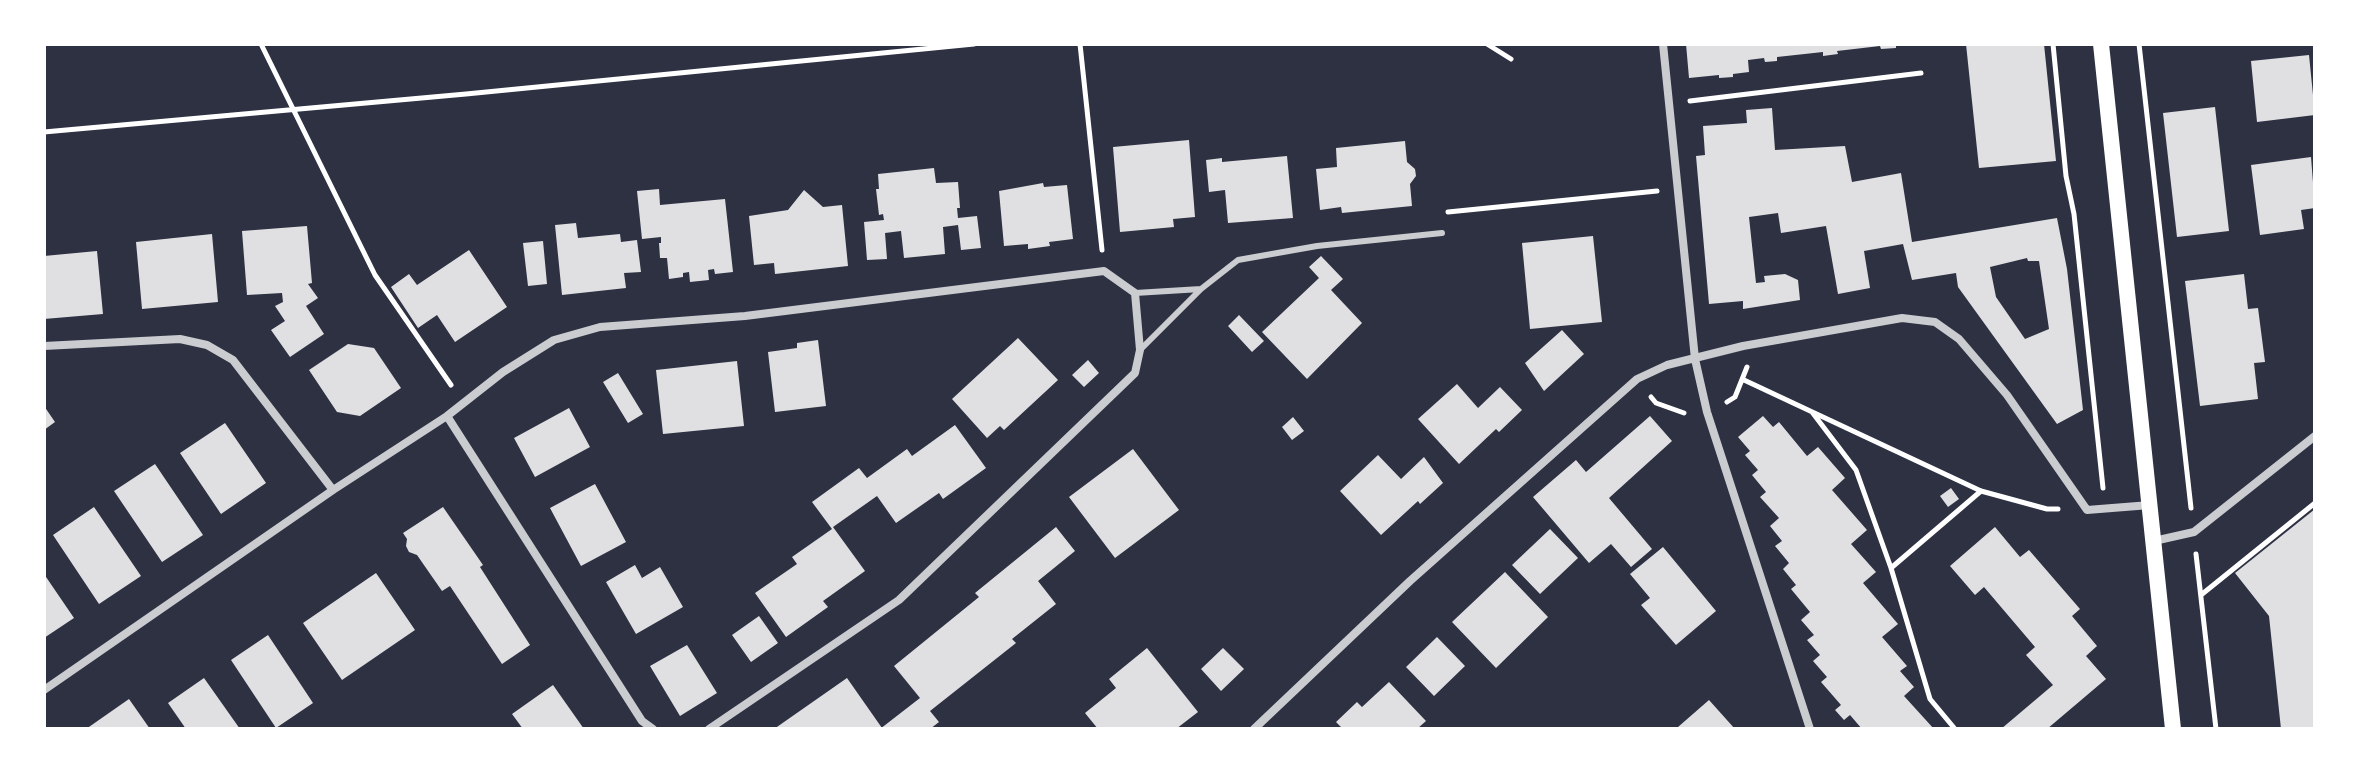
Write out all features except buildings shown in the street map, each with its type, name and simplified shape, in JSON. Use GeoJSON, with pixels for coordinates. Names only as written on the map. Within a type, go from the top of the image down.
{"type":"FeatureCollection","features":[{"type":"Feature","properties":{"kind":"main road"},"geometry":{"type":"LineString","coordinates":[[2101,44],[2173,729]]}},
{"type":"Feature","properties":{"kind":"street"},"geometry":{"type":"LineString","coordinates":[[1663,44],[1695,359],[1707,412],[1810,729]]}},
{"type":"Feature","properties":{"kind":"street"},"geometry":{"type":"LineString","coordinates":[[44,690],[333,490],[447,416],[503,372],[554,340],[600,327],[745,316],[1104,271],[1135,293],[1140,350],[1135,373],[899,600],[709,729]]}},
{"type":"Feature","properties":{"kind":"street"},"geometry":{"type":"LineString","coordinates":[[1254,729],[1410,581],[1637,379],[1667,365],[1743,346],[1902,318],[1935,322],[1959,339],[2007,395],[2087,510],[2151,505]]}},
{"type":"Feature","properties":{"kind":"street"},"geometry":{"type":"LineString","coordinates":[[44,346],[180,339],[207,345],[233,360],[333,490]]}},
{"type":"Feature","properties":{"kind":"street"},"geometry":{"type":"LineString","coordinates":[[447,416],[642,721],[653,729]]}},
{"type":"Feature","properties":{"kind":"street"},"geometry":{"type":"LineString","coordinates":[[2154,541],[2194,532],[2315,436]]}},
{"type":"Feature","properties":{"kind":"lane"},"geometry":{"type":"LineString","coordinates":[[1140,350],[1201,289],[1238,260],[1317,246],[1442,233]]}},
{"type":"Feature","properties":{"kind":"lane"},"geometry":{"type":"LineString","coordinates":[[1135,293],[1201,289]]}},
{"type":"Feature","properties":{"kind":"path"},"geometry":{"type":"LineString","coordinates":[[261,44],[375,275],[449,383],[467,401]]}},
{"type":"Feature","properties":{"kind":"path"},"geometry":{"type":"LineString","coordinates":[[44,132],[974,44]]}},
{"type":"Feature","properties":{"kind":"path"},"geometry":{"type":"LineString","coordinates":[[1080,44],[1104,271]]}},
{"type":"Feature","properties":{"kind":"path"},"geometry":{"type":"LineString","coordinates":[[1487,44],[1511,59]]}},
{"type":"Feature","properties":{"kind":"path"},"geometry":{"type":"LineString","coordinates":[[2053,44],[2106,509]]}},
{"type":"Feature","properties":{"kind":"path"},"geometry":{"type":"LineString","coordinates":[[2139,44],[2216,729]]}},
{"type":"Feature","properties":{"kind":"path"},"geometry":{"type":"LineString","coordinates":[[1669,103],[1921,73]]}},
{"type":"Feature","properties":{"kind":"path"},"geometry":{"type":"LineString","coordinates":[[1442,233],[1443,212],[1678,189]]}},
{"type":"Feature","properties":{"kind":"path"},"geometry":{"type":"LineString","coordinates":[[1744,380],[1981,491],[2047,509],[2087,510]]}},
{"type":"Feature","properties":{"kind":"path"},"geometry":{"type":"LineString","coordinates":[[1811,412],[1856,470],[1891,568],[1930,699],[1955,729]]}},
{"type":"Feature","properties":{"kind":"path"},"geometry":{"type":"LineString","coordinates":[[1891,568],[1981,491]]}},
{"type":"Feature","properties":{"kind":"path"},"geometry":{"type":"LineString","coordinates":[[2201,595],[2315,503]]}}]}
